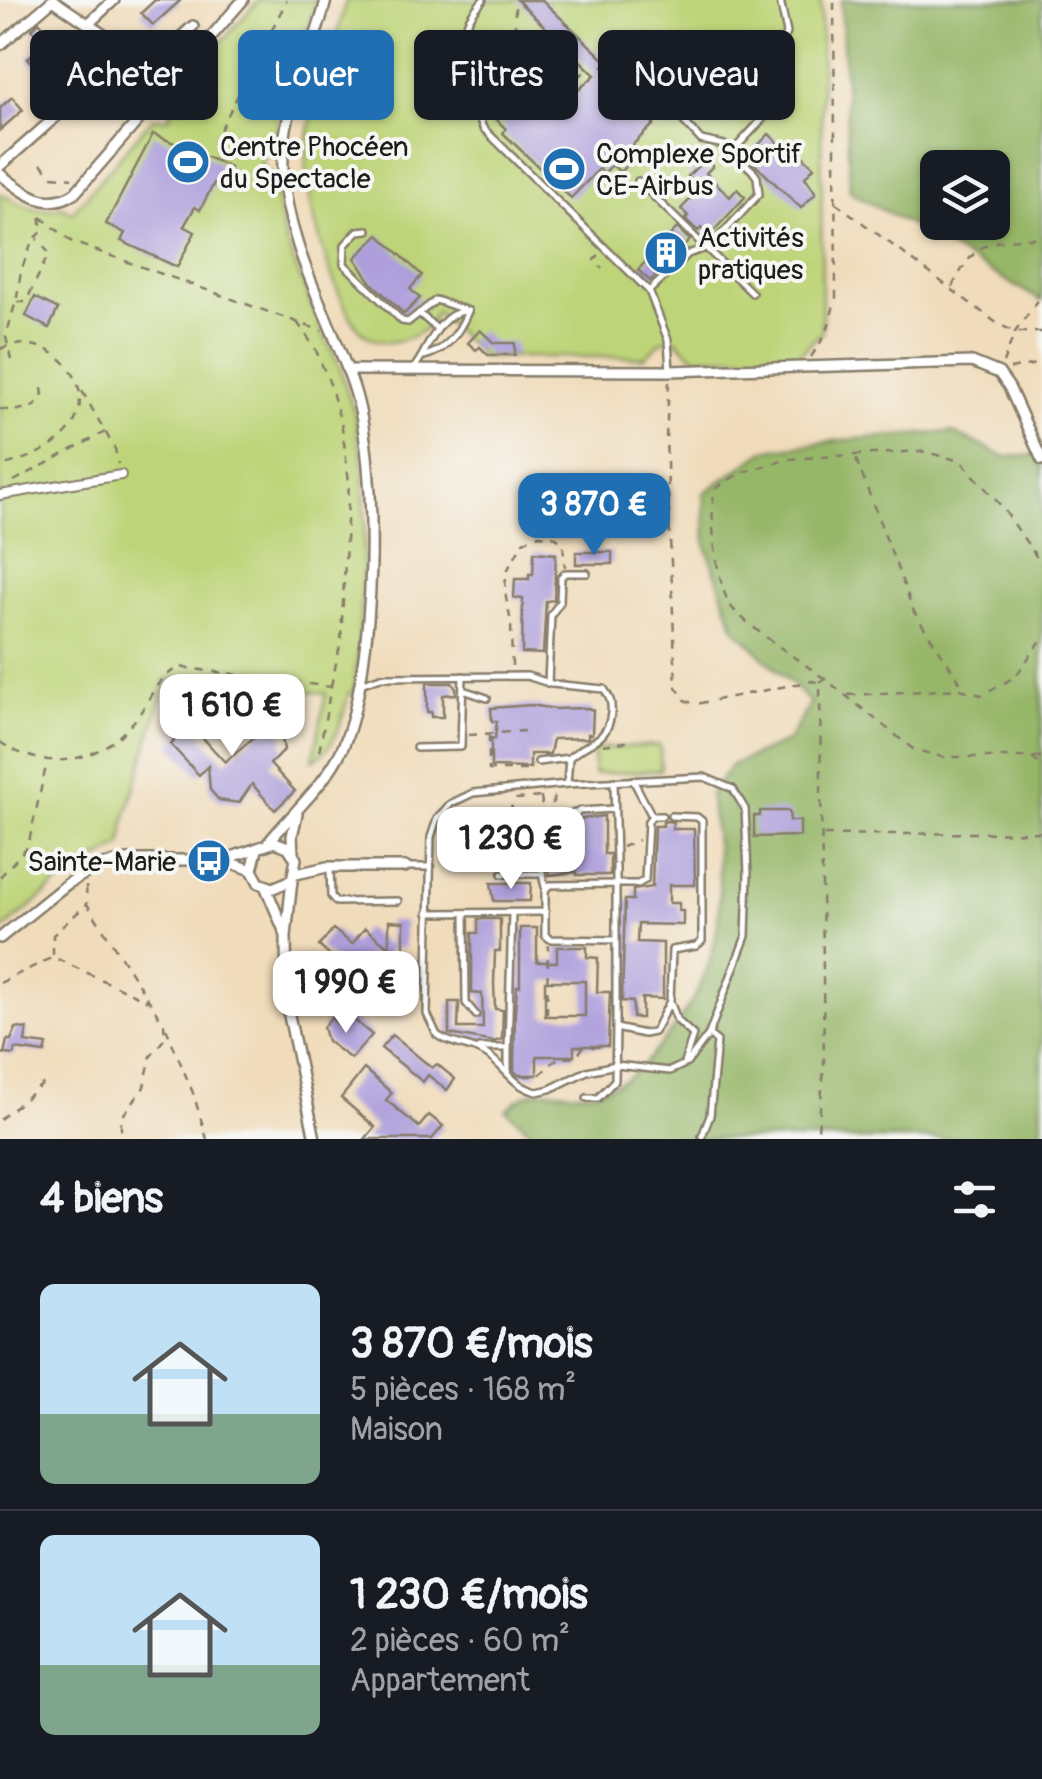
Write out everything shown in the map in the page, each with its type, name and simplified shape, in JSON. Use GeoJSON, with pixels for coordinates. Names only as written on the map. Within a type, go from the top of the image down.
{"type":"FeatureCollection","features":[{"type":"Feature","properties":{"kind":"street"},"geometry":{"type":"LineString","coordinates":[[0,45],[53,0],[96,30]]}},
{"type":"Feature","properties":{"kind":"street"},"geometry":{"type":"LineString","coordinates":[[88,24],[114,0]]}},
{"type":"Feature","properties":{"kind":"street"},"geometry":{"type":"LineString","coordinates":[[0,174],[37,200],[60,201],[75,192],[244,0]]}},
{"type":"Feature","properties":{"kind":"street"},"geometry":{"type":"LineString","coordinates":[[0,938],[67,884],[98,866],[128,860],[223,860],[257,850],[268,843],[322,780],[342,749],[362,665],[370,476],[362,417],[290,218],[283,166],[286,128],[326,0]]}},
{"type":"Feature","properties":{"kind":"street"},"geometry":{"type":"LineString","coordinates":[[189,30],[193,26]]}},
{"type":"Feature","properties":{"kind":"street"},"geometry":{"type":"LineString","coordinates":[[0,166],[52,120]]}},
{"type":"Feature","properties":{"kind":"street"},"geometry":{"type":"LineString","coordinates":[[347,370],[670,370],[972,362],[999,374],[1009,387],[1042,460]]}},
{"type":"Feature","properties":{"kind":"street"},"geometry":{"type":"LineString","coordinates":[[0,495],[121,475]]}},
{"type":"Feature","properties":{"kind":"street"},"geometry":{"type":"LineString","coordinates":[[302,802],[294,822],[294,877],[286,936],[288,1016],[316,1139]]}},
{"type":"Feature","properties":{"kind":"street"},"geometry":{"type":"LineString","coordinates":[[268,843],[282,844],[295,856],[328,867]]}},
{"type":"Feature","properties":{"kind":"street"},"geometry":{"type":"LineString","coordinates":[[252,870],[257,850]]}},
{"type":"Feature","properties":{"kind":"street"},"geometry":{"type":"LineString","coordinates":[[223,860],[252,870],[266,887],[286,936]]}},
{"type":"Feature","properties":{"kind":"street"},"geometry":{"type":"LineString","coordinates":[[266,887],[280,888],[294,877],[328,867],[405,867]]}},
{"type":"Feature","properties":{"kind":"lane"},"geometry":{"type":"LineString","coordinates":[[465,30],[466,21],[483,0]]}},
{"type":"Feature","properties":{"kind":"lane"},"geometry":{"type":"LineString","coordinates":[[732,152],[770,111],[766,71],[787,33],[780,0]]}},
{"type":"Feature","properties":{"kind":"lane"},"geometry":{"type":"LineString","coordinates":[[480,120],[483,128],[650,291],[668,340],[670,370]]}},
{"type":"Feature","properties":{"kind":"lane"},"geometry":{"type":"LineString","coordinates":[[650,291],[688,254],[706,249],[759,194],[757,177],[732,152],[720,142],[701,140],[682,120]]}},
{"type":"Feature","properties":{"kind":"lane"},"geometry":{"type":"LineString","coordinates":[[638,181],[752,292]]}},
{"type":"Feature","properties":{"kind":"lane"},"geometry":{"type":"LineString","coordinates":[[368,230],[358,231],[345,245],[344,264],[402,321],[408,322],[436,300],[468,311]]}},
{"type":"Feature","properties":{"kind":"lane"},"geometry":{"type":"LineString","coordinates":[[414,368],[437,329],[456,312],[468,311]]}},
{"type":"Feature","properties":{"kind":"lane"},"geometry":{"type":"LineString","coordinates":[[424,356],[441,350],[462,325],[468,311]]}},
{"type":"Feature","properties":{"kind":"lane"},"geometry":{"type":"LineString","coordinates":[[419,313],[437,329]]}},
{"type":"Feature","properties":{"kind":"lane"},"geometry":{"type":"LineString","coordinates":[[548,683],[550,616],[560,602],[561,577],[565,573],[587,573]]}},
{"type":"Feature","properties":{"kind":"lane"},"geometry":{"type":"LineString","coordinates":[[362,665],[382,677]]}},
{"type":"Feature","properties":{"kind":"lane"},"geometry":{"type":"LineString","coordinates":[[416,748],[461,746],[463,676]]}},
{"type":"Feature","properties":{"kind":"lane"},"geometry":{"type":"LineString","coordinates":[[360,684],[382,677],[532,676],[548,683],[604,689],[612,704],[609,727],[598,741],[568,758],[538,762]]}},
{"type":"Feature","properties":{"kind":"lane"},"geometry":{"type":"LineString","coordinates":[[463,690],[488,698]]}},
{"type":"Feature","properties":{"kind":"lane"},"geometry":{"type":"LineString","coordinates":[[567,784],[568,758]]}},
{"type":"Feature","properties":{"kind":"lane"},"geometry":{"type":"LineString","coordinates":[[633,780],[652,816]]}},
{"type":"Feature","properties":{"kind":"lane"},"geometry":{"type":"LineString","coordinates":[[475,1048],[493,1058],[524,1088],[544,1091],[587,1071],[616,1065],[659,1071],[682,1066],[694,1057],[709,1034],[746,936],[745,809],[733,789],[714,780],[633,780],[473,793],[456,800],[434,825],[428,867],[429,1022],[443,1040],[475,1048],[508,1048]]}},
{"type":"Feature","properties":{"kind":"lane"},"geometry":{"type":"LineString","coordinates":[[587,1098],[598,1098],[615,1080],[614,781]]}},
{"type":"Feature","properties":{"kind":"lane"},"geometry":{"type":"LineString","coordinates":[[614,809],[582,809],[574,814],[542,850],[542,874],[546,887],[546,935],[550,940],[616,940]]}},
{"type":"Feature","properties":{"kind":"lane"},"geometry":{"type":"LineString","coordinates":[[546,843],[572,842],[574,814]]}},
{"type":"Feature","properties":{"kind":"lane"},"geometry":{"type":"LineString","coordinates":[[652,816],[662,816]]}},
{"type":"Feature","properties":{"kind":"lane"},"geometry":{"type":"LineString","coordinates":[[546,887],[638,884],[646,880],[648,821],[652,816]]}},
{"type":"Feature","properties":{"kind":"lane"},"geometry":{"type":"LineString","coordinates":[[671,816],[694,816],[702,822],[702,941],[696,946],[672,950],[670,1002],[677,1020],[693,1035],[682,1066]]}},
{"type":"Feature","properties":{"kind":"lane"},"geometry":{"type":"LineString","coordinates":[[328,867],[331,896],[336,902],[398,901]]}},
{"type":"Feature","properties":{"kind":"lane"},"geometry":{"type":"LineString","coordinates":[[405,867],[428,867]]}},
{"type":"Feature","properties":{"kind":"lane"},"geometry":{"type":"LineString","coordinates":[[502,874],[542,874]]}},
{"type":"Feature","properties":{"kind":"lane"},"geometry":{"type":"LineString","coordinates":[[508,1076],[512,912]]}},
{"type":"Feature","properties":{"kind":"lane"},"geometry":{"type":"LineString","coordinates":[[428,913],[545,912]]}},
{"type":"Feature","properties":{"kind":"lane"},"geometry":{"type":"LineString","coordinates":[[465,913],[466,1003],[476,1015]]}},
{"type":"Feature","properties":{"kind":"lane"},"geometry":{"type":"LineString","coordinates":[[616,1028],[644,1034],[654,1032],[670,1002]]}},
{"type":"Feature","properties":{"kind":"lane"},"geometry":{"type":"LineString","coordinates":[[702,1136],[710,1116],[717,1042],[709,1034]]}},
{"type":"Feature","properties":{"kind":"lane"},"geometry":{"type":"LineString","coordinates":[[607,1089],[618,1094]]}},
{"type":"Feature","properties":{"kind":"path"},"geometry":{"type":"LineString","coordinates":[[213,144],[287,0]]}},
{"type":"Feature","properties":{"kind":"path"},"geometry":{"type":"LineString","coordinates":[[516,0],[516,30]]}},
{"type":"Feature","properties":{"kind":"path"},"geometry":{"type":"LineString","coordinates":[[805,366],[827,332],[836,297],[834,0]]}},
{"type":"Feature","properties":{"kind":"path"},"geometry":{"type":"LineString","coordinates":[[466,21],[476,30]]}},
{"type":"Feature","properties":{"kind":"path"},"geometry":{"type":"LineString","coordinates":[[578,78],[586,70]]}},
{"type":"Feature","properties":{"kind":"path"},"geometry":{"type":"LineString","coordinates":[[12,360],[6,346],[26,254],[42,232],[37,200]]}},
{"type":"Feature","properties":{"kind":"path"},"geometry":{"type":"LineString","coordinates":[[835,202],[998,324],[1015,332],[1042,332]]}},
{"type":"Feature","properties":{"kind":"path"},"geometry":{"type":"LineString","coordinates":[[41,217],[72,242],[333,335]]}},
{"type":"Feature","properties":{"kind":"path"},"geometry":{"type":"LineString","coordinates":[[952,289],[968,256],[978,248],[998,241],[1042,237]]}},
{"type":"Feature","properties":{"kind":"path"},"geometry":{"type":"LineString","coordinates":[[16,302],[26,302],[49,253],[36,238]]}},
{"type":"Feature","properties":{"kind":"path"},"geometry":{"type":"LineString","coordinates":[[602,268],[594,260],[606,247]]}},
{"type":"Feature","properties":{"kind":"path"},"geometry":{"type":"LineString","coordinates":[[999,374],[1015,332],[1042,295]]}},
{"type":"Feature","properties":{"kind":"path"},"geometry":{"type":"LineString","coordinates":[[297,322],[315,348],[330,384],[342,427],[349,482],[340,641],[318,758]]}},
{"type":"Feature","properties":{"kind":"path"},"geometry":{"type":"LineString","coordinates":[[0,349],[23,343],[47,349],[65,362],[115,449],[121,475]]}},
{"type":"Feature","properties":{"kind":"path"},"geometry":{"type":"LineString","coordinates":[[999,374],[1022,365],[1042,363]]}},
{"type":"Feature","properties":{"kind":"path"},"geometry":{"type":"LineString","coordinates":[[670,370],[666,438],[676,688],[686,701],[696,704],[825,680]]}},
{"type":"Feature","properties":{"kind":"path"},"geometry":{"type":"LineString","coordinates":[[0,409],[14,411],[34,406],[43,394],[41,384]]}},
{"type":"Feature","properties":{"kind":"path"},"geometry":{"type":"LineString","coordinates":[[0,466],[58,441],[70,429],[80,402],[80,388]]}},
{"type":"Feature","properties":{"kind":"path"},"geometry":{"type":"LineString","coordinates":[[14,492],[14,481],[19,476],[105,432]]}},
{"type":"Feature","properties":{"kind":"path"},"geometry":{"type":"LineString","coordinates":[[1042,565],[1003,508],[961,461],[921,451],[789,459],[740,473],[714,489],[711,503],[712,536],[730,606],[913,748],[942,757],[1042,757]]}},
{"type":"Feature","properties":{"kind":"path"},"geometry":{"type":"LineString","coordinates":[[855,457],[914,612],[966,691]]}},
{"type":"Feature","properties":{"kind":"path"},"geometry":{"type":"LineString","coordinates":[[512,676],[511,622],[504,584],[516,550],[530,537],[553,536],[564,549],[565,573]]}},
{"type":"Feature","properties":{"kind":"path"},"geometry":{"type":"LineString","coordinates":[[846,694],[981,694],[1015,677],[1042,639]]}},
{"type":"Feature","properties":{"kind":"path"},"geometry":{"type":"LineString","coordinates":[[0,742],[17,753],[47,762],[76,760],[110,744],[135,720],[160,678],[179,667],[331,687]]}},
{"type":"Feature","properties":{"kind":"path"},"geometry":{"type":"LineString","coordinates":[[817,682],[824,1069],[817,1139]]}},
{"type":"Feature","properties":{"kind":"path"},"geometry":{"type":"LineString","coordinates":[[463,735],[524,731]]}},
{"type":"Feature","properties":{"kind":"path"},"geometry":{"type":"LineString","coordinates":[[490,735],[489,770],[528,770],[538,762]]}},
{"type":"Feature","properties":{"kind":"path"},"geometry":{"type":"LineString","coordinates":[[598,741],[606,746],[633,741]]}},
{"type":"Feature","properties":{"kind":"path"},"geometry":{"type":"LineString","coordinates":[[1032,758],[1042,766]]}},
{"type":"Feature","properties":{"kind":"path"},"geometry":{"type":"LineString","coordinates":[[0,877],[28,846],[47,762]]}},
{"type":"Feature","properties":{"kind":"path"},"geometry":{"type":"LineString","coordinates":[[546,843],[546,820],[559,784]]}},
{"type":"Feature","properties":{"kind":"path"},"geometry":{"type":"LineString","coordinates":[[541,797],[542,802],[532,811],[532,828],[522,821],[512,827],[505,820],[518,798],[524,801],[541,797]]}},
{"type":"Feature","properties":{"kind":"path"},"geometry":{"type":"LineString","coordinates":[[532,811],[546,820]]}},
{"type":"Feature","properties":{"kind":"path"},"geometry":{"type":"LineString","coordinates":[[822,835],[1042,832]]}},
{"type":"Feature","properties":{"kind":"path"},"geometry":{"type":"LineString","coordinates":[[616,850],[648,836]]}},
{"type":"Feature","properties":{"kind":"path"},"geometry":{"type":"LineString","coordinates":[[85,873],[87,904],[164,1024],[194,1094],[208,1139]]}},
{"type":"Feature","properties":{"kind":"path"},"geometry":{"type":"LineString","coordinates":[[53,957],[53,935],[87,904]]}},
{"type":"Feature","properties":{"kind":"path"},"geometry":{"type":"LineString","coordinates":[[547,1014],[550,940]]}},
{"type":"Feature","properties":{"kind":"path"},"geometry":{"type":"LineString","coordinates":[[0,983],[53,957]]}},
{"type":"Feature","properties":{"kind":"path"},"geometry":{"type":"LineString","coordinates":[[53,957],[150,1002]]}},
{"type":"Feature","properties":{"kind":"path"},"geometry":{"type":"LineString","coordinates":[[120,1139],[121,1118],[144,1087],[151,1056],[164,1038],[164,1024]]}},
{"type":"Feature","properties":{"kind":"path"},"geometry":{"type":"LineString","coordinates":[[508,1076],[538,1076],[558,1058],[577,1057],[582,1047],[616,1046]]}},
{"type":"Feature","properties":{"kind":"path"},"geometry":{"type":"LineString","coordinates":[[0,1119],[44,1083]]}},
{"type":"Feature","properties":{"kind":"green space"},"geometry":{"type":"Polygon","coordinates":[[[259,0],[316,0],[307,30],[238,30],[238,120],[279,120],[273,152],[265,155],[261,165],[273,177],[284,237],[339,365],[354,412],[363,464],[365,525],[353,694],[349,693],[333,740],[313,760],[326,693],[167,679],[125,821],[122,845],[60,882],[0,932],[0,193],[30,207],[63,207],[72,213],[151,120],[218,120],[218,46],[259,0]]]}},
{"type":"Feature","properties":{"kind":"green space","name":"Complexe Sportif CE-Airbus"},"geometry":{"type":"Polygon","coordinates":[[[346,0],[821,0],[822,332],[797,356],[695,357],[676,340],[662,341],[645,357],[483,357],[436,312],[427,328],[408,338],[388,342],[368,337],[350,316],[331,273],[315,220],[306,156],[311,120],[394,120],[394,30],[338,30],[346,0]]]}},
{"type":"Feature","properties":{"kind":"green space"},"geometry":{"type":"Polygon","coordinates":[[[841,0],[1042,0],[1042,301],[936,240],[1010,240],[1010,150],[920,150],[920,231],[850,191],[841,0]]]}},
{"type":"Feature","properties":{"kind":"green space"},"geometry":{"type":"Polygon","coordinates":[[[951,432],[1006,457],[1042,455],[1042,1139],[540,1139],[506,1110],[531,1093],[586,1093],[621,1082],[643,1065],[686,1010],[702,981],[718,924],[718,864],[710,794],[732,765],[788,741],[811,703],[735,629],[706,545],[704,493],[766,450],[951,432]]]}},
{"type":"Feature","properties":{"kind":"green space"},"geometry":{"type":"Polygon","coordinates":[[[660,745],[661,770],[594,774],[593,749],[660,745]]]}},
{"type":"Feature","properties":{"kind":"building"},"geometry":{"type":"Polygon","coordinates":[[[155,0],[181,0],[153,25],[141,13],[155,0]]]}},
{"type":"Feature","properties":{"kind":"building"},"geometry":{"type":"Polygon","coordinates":[[[517,0],[542,0],[573,30],[548,30],[517,0]]]}},
{"type":"Feature","properties":{"kind":"building"},"geometry":{"type":"Polygon","coordinates":[[[578,34],[598,53],[598,120],[656,120],[620,157],[627,165],[620,172],[612,165],[604,173],[599,169],[571,198],[503,133],[506,129],[497,120],[578,120],[578,90],[595,75],[578,59],[578,34]]]}},
{"type":"Feature","properties":{"kind":"building"},"geometry":{"type":"Polygon","coordinates":[[[12,97],[23,110],[0,130],[0,108],[12,97]]]}},
{"type":"Feature","properties":{"kind":"building"},"geometry":{"type":"Polygon","coordinates":[[[153,134],[230,167],[220,186],[214,183],[200,210],[195,207],[184,226],[195,232],[177,267],[121,241],[125,233],[106,224],[153,134]]]}},
{"type":"Feature","properties":{"kind":"building"},"geometry":{"type":"Polygon","coordinates":[[[769,134],[782,146],[787,141],[814,167],[805,177],[816,193],[801,208],[747,157],[769,134]]]}},
{"type":"Feature","properties":{"kind":"building"},"geometry":{"type":"Polygon","coordinates":[[[705,159],[713,166],[706,173],[730,197],[737,189],[745,197],[709,236],[685,219],[688,216],[681,209],[701,188],[688,176],[705,159]]]}},
{"type":"Feature","properties":{"kind":"building","name":"Activités pratiques"},"geometry":{"type":"Polygon","coordinates":[[[677,228],[690,240],[650,281],[638,270],[677,228]]]}},
{"type":"Feature","properties":{"kind":"building"},"geometry":{"type":"Polygon","coordinates":[[[379,235],[422,275],[410,289],[420,298],[404,314],[372,283],[355,258],[379,235]]]}},
{"type":"Feature","properties":{"kind":"building"},"geometry":{"type":"Polygon","coordinates":[[[35,297],[58,309],[49,328],[26,316],[35,297]]]}},
{"type":"Feature","properties":{"kind":"building"},"geometry":{"type":"Polygon","coordinates":[[[480,330],[494,343],[515,343],[515,355],[488,355],[480,347],[476,350],[468,343],[480,330]]]}},
{"type":"Feature","properties":{"kind":"building"},"geometry":{"type":"Polygon","coordinates":[[[534,552],[556,554],[554,600],[546,601],[543,654],[522,653],[523,599],[514,598],[515,579],[529,579],[529,574],[533,574],[534,552]]]}},
{"type":"Feature","properties":{"kind":"building"},"geometry":{"type":"Polygon","coordinates":[[[576,552],[612,552],[612,564],[576,564],[576,552]]]}},
{"type":"Feature","properties":{"kind":"building"},"geometry":{"type":"Polygon","coordinates":[[[427,683],[452,683],[456,688],[456,694],[443,695],[443,717],[431,717],[431,712],[427,712],[427,683]]]}},
{"type":"Feature","properties":{"kind":"building"},"geometry":{"type":"Polygon","coordinates":[[[201,691],[209,696],[201,710],[210,720],[201,736],[225,762],[264,729],[268,733],[277,725],[286,729],[282,737],[284,750],[270,764],[295,791],[275,810],[252,784],[239,803],[219,800],[210,790],[208,766],[199,775],[171,745],[182,730],[172,719],[201,691]]]}},
{"type":"Feature","properties":{"kind":"building"},"geometry":{"type":"Polygon","coordinates":[[[531,705],[593,710],[592,734],[588,738],[553,739],[550,754],[530,754],[530,768],[491,767],[491,738],[495,739],[497,721],[492,721],[491,708],[531,705]]]}},
{"type":"Feature","properties":{"kind":"building"},"geometry":{"type":"Polygon","coordinates":[[[760,811],[789,811],[790,821],[800,821],[800,836],[754,837],[754,816],[760,816],[760,811]]]}},
{"type":"Feature","properties":{"kind":"building"},"geometry":{"type":"Polygon","coordinates":[[[604,816],[604,854],[610,854],[610,875],[549,875],[550,854],[578,853],[580,819],[604,816]]]}},
{"type":"Feature","properties":{"kind":"building"},"geometry":{"type":"Polygon","coordinates":[[[667,821],[673,822],[672,829],[694,829],[695,885],[669,885],[669,903],[679,903],[683,925],[638,924],[637,942],[663,943],[663,999],[642,998],[642,1018],[633,1018],[633,1002],[622,1001],[625,900],[633,900],[633,890],[652,887],[654,826],[663,826],[667,821]]]}},
{"type":"Feature","properties":{"kind":"building"},"geometry":{"type":"Polygon","coordinates":[[[491,883],[531,883],[530,901],[494,901],[491,883]]]}},
{"type":"Feature","properties":{"kind":"building"},"geometry":{"type":"Polygon","coordinates":[[[478,919],[500,919],[494,984],[495,1009],[503,1010],[502,1039],[494,1042],[449,1034],[449,1002],[459,1002],[458,1028],[483,1028],[482,994],[472,993],[472,933],[478,933],[478,919]]]}},
{"type":"Feature","properties":{"kind":"building"},"geometry":{"type":"Polygon","coordinates":[[[389,921],[404,922],[404,948],[389,949],[379,963],[368,954],[354,970],[372,985],[361,999],[328,973],[337,962],[319,946],[333,929],[352,944],[365,928],[389,947],[389,921]]]}},
{"type":"Feature","properties":{"kind":"building"},"geometry":{"type":"Polygon","coordinates":[[[520,928],[537,928],[537,962],[557,962],[557,947],[587,947],[587,957],[598,958],[597,992],[610,992],[608,1046],[574,1046],[574,1056],[537,1056],[537,1075],[518,1075],[514,1071],[515,1011],[520,986],[520,928]],[[545,981],[545,1016],[585,1016],[585,981],[545,981]]]}},
{"type":"Feature","properties":{"kind":"building"},"geometry":{"type":"Polygon","coordinates":[[[347,1014],[372,1035],[351,1059],[327,1041],[323,1027],[331,1018],[339,1024],[347,1014]]]}},
{"type":"Feature","properties":{"kind":"building"},"geometry":{"type":"Polygon","coordinates":[[[16,1028],[27,1029],[25,1042],[47,1045],[45,1053],[15,1049],[14,1055],[4,1054],[7,1040],[11,1040],[16,1028]]]}},
{"type":"Feature","properties":{"kind":"building"},"geometry":{"type":"Polygon","coordinates":[[[392,1035],[432,1068],[437,1064],[455,1079],[447,1090],[428,1075],[423,1082],[381,1048],[392,1035]]]}},
{"type":"Feature","properties":{"kind":"building"},"geometry":{"type":"Polygon","coordinates":[[[364,1069],[392,1093],[386,1100],[419,1127],[429,1115],[443,1126],[432,1139],[365,1139],[375,1127],[341,1098],[364,1069]]]}},
{"type":"Feature","properties":{"kind":"place","name":"Centre Phocéen du Spectacle"},"geometry":{"type":"Point","coordinates":[188,162]}},
{"type":"Feature","properties":{"kind":"place","name":"Complexe Sportif CE-Airbus"},"geometry":{"type":"Point","coordinates":[564,169]}},
{"type":"Feature","properties":{"kind":"place","name":"Activités pratiques"},"geometry":{"type":"Point","coordinates":[666,253]}},
{"type":"Feature","properties":{"kind":"place","name":"Sainte-Marie"},"geometry":{"type":"Point","coordinates":[209,861]}}]}
